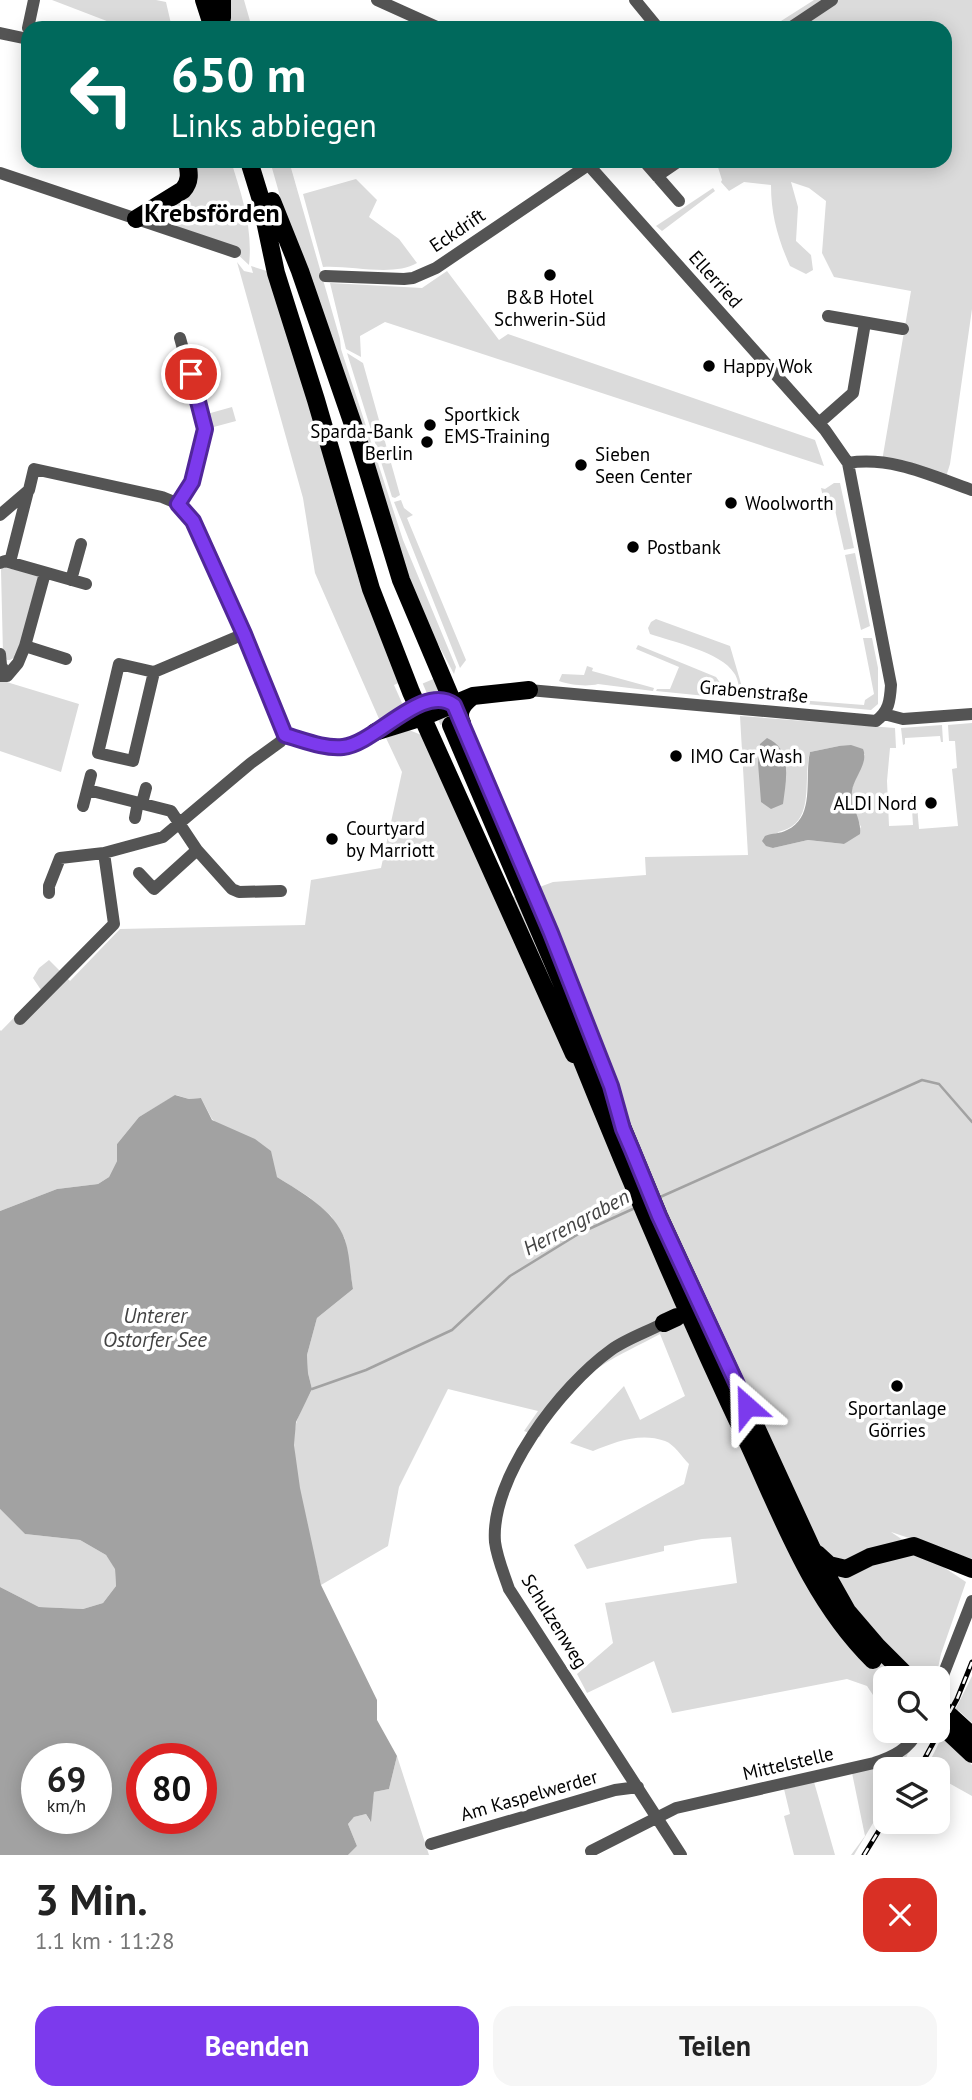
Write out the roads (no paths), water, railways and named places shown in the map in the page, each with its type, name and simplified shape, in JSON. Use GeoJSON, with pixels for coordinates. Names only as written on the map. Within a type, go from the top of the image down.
{"type":"FeatureCollection","features":[{"type":"Feature","properties":{"kind":"highway"},"geometry":{"type":"LineString","coordinates":[[204,0],[217,21]]}},
{"type":"Feature","properties":{"kind":"highway"},"geometry":{"type":"LineString","coordinates":[[216,0],[219,21]]}},
{"type":"Feature","properties":{"kind":"highway"},"geometry":{"type":"LineString","coordinates":[[220,21],[222,0]]}},
{"type":"Feature","properties":{"kind":"highway"},"geometry":{"type":"LineString","coordinates":[[136,219],[183,190],[187,185],[188,168]]}},
{"type":"Feature","properties":{"kind":"highway"},"geometry":{"type":"LineString","coordinates":[[252,168],[267,201],[433,707],[551,1005],[617,1131],[653,1219],[812,1549],[848,1611],[897,1666]]}},
{"type":"Feature","properties":{"kind":"highway"},"geometry":{"type":"LineString","coordinates":[[262,168],[267,201]]}},
{"type":"Feature","properties":{"kind":"highway"},"geometry":{"type":"LineString","coordinates":[[375,732],[433,707],[458,688],[471,692],[529,690]]}},
{"type":"Feature","properties":{"kind":"highway"},"geometry":{"type":"LineString","coordinates":[[433,707],[462,708],[471,692]]}},
{"type":"Feature","properties":{"kind":"highway"},"geometry":{"type":"LineString","coordinates":[[433,707],[551,933],[611,1086],[617,1131]]}},
{"type":"Feature","properties":{"kind":"highway"},"geometry":{"type":"LineString","coordinates":[[653,1219],[657,1246],[677,1299],[670,1320],[693,1327]]}},
{"type":"Feature","properties":{"kind":"highway"},"geometry":{"type":"LineString","coordinates":[[657,1246],[818,1589],[838,1619],[881,1666]]}},
{"type":"Feature","properties":{"kind":"highway"},"geometry":{"type":"LineString","coordinates":[[812,1549],[829,1565],[846,1569],[870,1558],[914,1546],[972,1569]]}},
{"type":"Feature","properties":{"kind":"highway"},"geometry":{"type":"LineString","coordinates":[[846,1569],[841,1582],[848,1611]]}},
{"type":"Feature","properties":{"kind":"highway"},"geometry":{"type":"LineString","coordinates":[[950,1720],[970,1745]]}},
{"type":"Feature","properties":{"kind":"highway"},"geometry":{"type":"LineString","coordinates":[[950,1731],[970,1745]]}},
{"type":"Feature","properties":{"kind":"street"},"geometry":{"type":"LineString","coordinates":[[30,21],[34,0]]}},
{"type":"Feature","properties":{"kind":"street"},"geometry":{"type":"LineString","coordinates":[[377,0],[424,21]]}},
{"type":"Feature","properties":{"kind":"street"},"geometry":{"type":"LineString","coordinates":[[635,0],[652,21]]}},
{"type":"Feature","properties":{"kind":"street"},"geometry":{"type":"LineString","coordinates":[[800,21],[826,2]]}},
{"type":"Feature","properties":{"kind":"street"},"geometry":{"type":"LineString","coordinates":[[0,33],[21,34]]}},
{"type":"Feature","properties":{"kind":"street","name":"Eckdrift"},"geometry":{"type":"LineString","coordinates":[[325,276],[414,278],[436,268],[580,168]]}},
{"type":"Feature","properties":{"kind":"street","name":"Ellerried"},"geometry":{"type":"LineString","coordinates":[[594,168],[819,423],[849,463],[891,685],[890,703],[884,714]]}},
{"type":"Feature","properties":{"kind":"street"},"geometry":{"type":"LineString","coordinates":[[650,168],[679,201]]}},
{"type":"Feature","properties":{"kind":"street"},"geometry":{"type":"LineString","coordinates":[[657,176],[668,168]]}},
{"type":"Feature","properties":{"kind":"street"},"geometry":{"type":"LineString","coordinates":[[0,173],[235,252]]}},
{"type":"Feature","properties":{"kind":"street"},"geometry":{"type":"LineString","coordinates":[[828,316],[903,329]]}},
{"type":"Feature","properties":{"kind":"street"},"geometry":{"type":"LineString","coordinates":[[819,423],[853,393],[865,323]]}},
{"type":"Feature","properties":{"kind":"street"},"geometry":{"type":"LineString","coordinates":[[178,504],[192,482],[205,429],[180,338]]}},
{"type":"Feature","properties":{"kind":"street"},"geometry":{"type":"LineString","coordinates":[[849,463],[874,460],[892,462],[972,490]]}},
{"type":"Feature","properties":{"kind":"street"},"geometry":{"type":"LineString","coordinates":[[86,584],[5,562],[34,469],[162,497],[178,504],[193,521],[244,634],[285,735]]}},
{"type":"Feature","properties":{"kind":"street"},"geometry":{"type":"LineString","coordinates":[[0,515],[29,489]]}},
{"type":"Feature","properties":{"kind":"street"},"geometry":{"type":"LineString","coordinates":[[71,580],[81,544]]}},
{"type":"Feature","properties":{"kind":"street"},"geometry":{"type":"LineString","coordinates":[[0,654],[4,676],[18,663],[45,573]]}},
{"type":"Feature","properties":{"kind":"street"},"geometry":{"type":"LineString","coordinates":[[154,672],[132,761],[98,753],[119,664],[154,672],[244,634]]}},
{"type":"Feature","properties":{"kind":"street"},"geometry":{"type":"LineString","coordinates":[[24,646],[66,659]]}},
{"type":"Feature","properties":{"kind":"street","name":"Grabenstraße"},"geometry":{"type":"LineString","coordinates":[[529,690],[876,721],[884,714],[902,719],[972,714]]}},
{"type":"Feature","properties":{"kind":"street"},"geometry":{"type":"LineString","coordinates":[[285,735],[330,747],[342,747],[355,744],[375,732]]}},
{"type":"Feature","properties":{"kind":"street"},"geometry":{"type":"LineString","coordinates":[[49,892],[48,886],[60,858],[104,853],[163,837],[280,742],[285,735]]}},
{"type":"Feature","properties":{"kind":"street"},"geometry":{"type":"LineString","coordinates":[[83,806],[91,775]]}},
{"type":"Feature","properties":{"kind":"street"},"geometry":{"type":"LineString","coordinates":[[135,818],[146,788]]}},
{"type":"Feature","properties":{"kind":"street"},"geometry":{"type":"LineString","coordinates":[[88,790],[172,811],[197,850],[232,890],[281,891]]}},
{"type":"Feature","properties":{"kind":"street"},"geometry":{"type":"LineString","coordinates":[[139,873],[155,889],[197,850]]}},
{"type":"Feature","properties":{"kind":"street"},"geometry":{"type":"LineString","coordinates":[[20,1019],[51,979],[114,924],[104,853]]}},
{"type":"Feature","properties":{"kind":"street","name":"Schulzenweg"},"geometry":{"type":"LineString","coordinates":[[670,1320],[612,1350],[573,1384],[539,1425],[501,1496],[495,1543],[509,1589],[681,1855]]}},
{"type":"Feature","properties":{"kind":"street"},"geometry":{"type":"LineString","coordinates":[[947,1666],[972,1601]]}},
{"type":"Feature","properties":{"kind":"street","name":"Mittelstelle"},"geometry":{"type":"LineString","coordinates":[[592,1851],[676,1808],[874,1763],[892,1757],[911,1743]]}},
{"type":"Feature","properties":{"kind":"street","name":"Am Kaspelwerder"},"geometry":{"type":"LineString","coordinates":[[431,1844],[615,1790],[638,1787]]}},
{"type":"Feature","properties":{"kind":"water"},"geometry":{"type":"Polygon","coordinates":[[[767,738],[781,750],[786,766],[783,804],[771,809],[761,802],[758,763],[760,744],[767,738]]]}},
{"type":"Feature","properties":{"kind":"water"},"geometry":{"type":"Polygon","coordinates":[[[851,745],[863,749],[864,754],[863,765],[852,791],[860,834],[844,844],[808,840],[773,848],[766,846],[762,841],[765,836],[787,830],[802,816],[807,796],[810,752],[851,745]]]}},
{"type":"Feature","properties":{"kind":"water","name":"Unterer Ostorfer See"},"geometry":{"type":"Polygon","coordinates":[[[175,1095],[189,1099],[201,1098],[212,1120],[255,1139],[271,1151],[277,1177],[325,1211],[340,1229],[347,1246],[353,1289],[317,1318],[307,1355],[312,1389],[296,1422],[294,1445],[300,1488],[321,1585],[377,1700],[377,1720],[397,1756],[389,1789],[374,1792],[371,1822],[366,1814],[354,1817],[348,1824],[357,1846],[348,1855],[0,1855],[0,1587],[39,1607],[83,1609],[103,1603],[116,1586],[115,1569],[106,1555],[80,1540],[25,1534],[0,1509],[0,1211],[57,1189],[98,1184],[109,1177],[117,1161],[117,1144],[139,1117],[175,1095]]]}},
{"type":"Feature","properties":{"kind":"waterway","name":"Herrengraben"},"geometry":{"type":"LineString","coordinates":[[658,1198],[922,1080],[939,1084],[972,1122]]}},
{"type":"Feature","properties":{"kind":"waterway","name":"Herrengraben"},"geometry":{"type":"LineString","coordinates":[[312,1389],[366,1370],[452,1330],[510,1276],[580,1233],[635,1208]]}},
{"type":"Feature","properties":{"kind":"tunnel"},"geometry":{"type":"LineString","coordinates":[[431,680],[449,722]]}},
{"type":"Feature","properties":{"kind":"railway"},"geometry":{"type":"LineString","coordinates":[[926,1757],[957,1699],[972,1662]]}},
{"type":"Feature","properties":{"kind":"railway"},"geometry":{"type":"LineString","coordinates":[[864,1855],[877,1834]]}},
{"type":"Feature","properties":{"kind":"place","name":"B&B Hotel Schwerin-Süd"},"geometry":{"type":"Point","coordinates":[550,275]}},
{"type":"Feature","properties":{"kind":"place","name":"Happy Wok"},"geometry":{"type":"Point","coordinates":[709,366]}},
{"type":"Feature","properties":{"kind":"place","name":"Sportkick EMS-Training"},"geometry":{"type":"Point","coordinates":[430,425]}},
{"type":"Feature","properties":{"kind":"place","name":"Sparda-Bank Berlin"},"geometry":{"type":"Point","coordinates":[427,442]}},
{"type":"Feature","properties":{"kind":"place","name":"Sieben Seen Center"},"geometry":{"type":"Point","coordinates":[581,465]}},
{"type":"Feature","properties":{"kind":"place","name":"Woolworth"},"geometry":{"type":"Point","coordinates":[731,503]}},
{"type":"Feature","properties":{"kind":"place","name":"Postbank"},"geometry":{"type":"Point","coordinates":[633,547]}},
{"type":"Feature","properties":{"kind":"place","name":"IMO Car Wash"},"geometry":{"type":"Point","coordinates":[676,756]}},
{"type":"Feature","properties":{"kind":"place","name":"ALDI Nord"},"geometry":{"type":"Point","coordinates":[931,803]}},
{"type":"Feature","properties":{"kind":"place","name":"Courtyard by Marriott"},"geometry":{"type":"Point","coordinates":[332,839]}},
{"type":"Feature","properties":{"kind":"place","name":"Sportanlage Görries"},"geometry":{"type":"Point","coordinates":[897,1386]}},
{"type":"Feature","properties":{"kind":"district","name":"Krebsförden"},"geometry":{"type":"Point","coordinates":[212,212]}}]}
